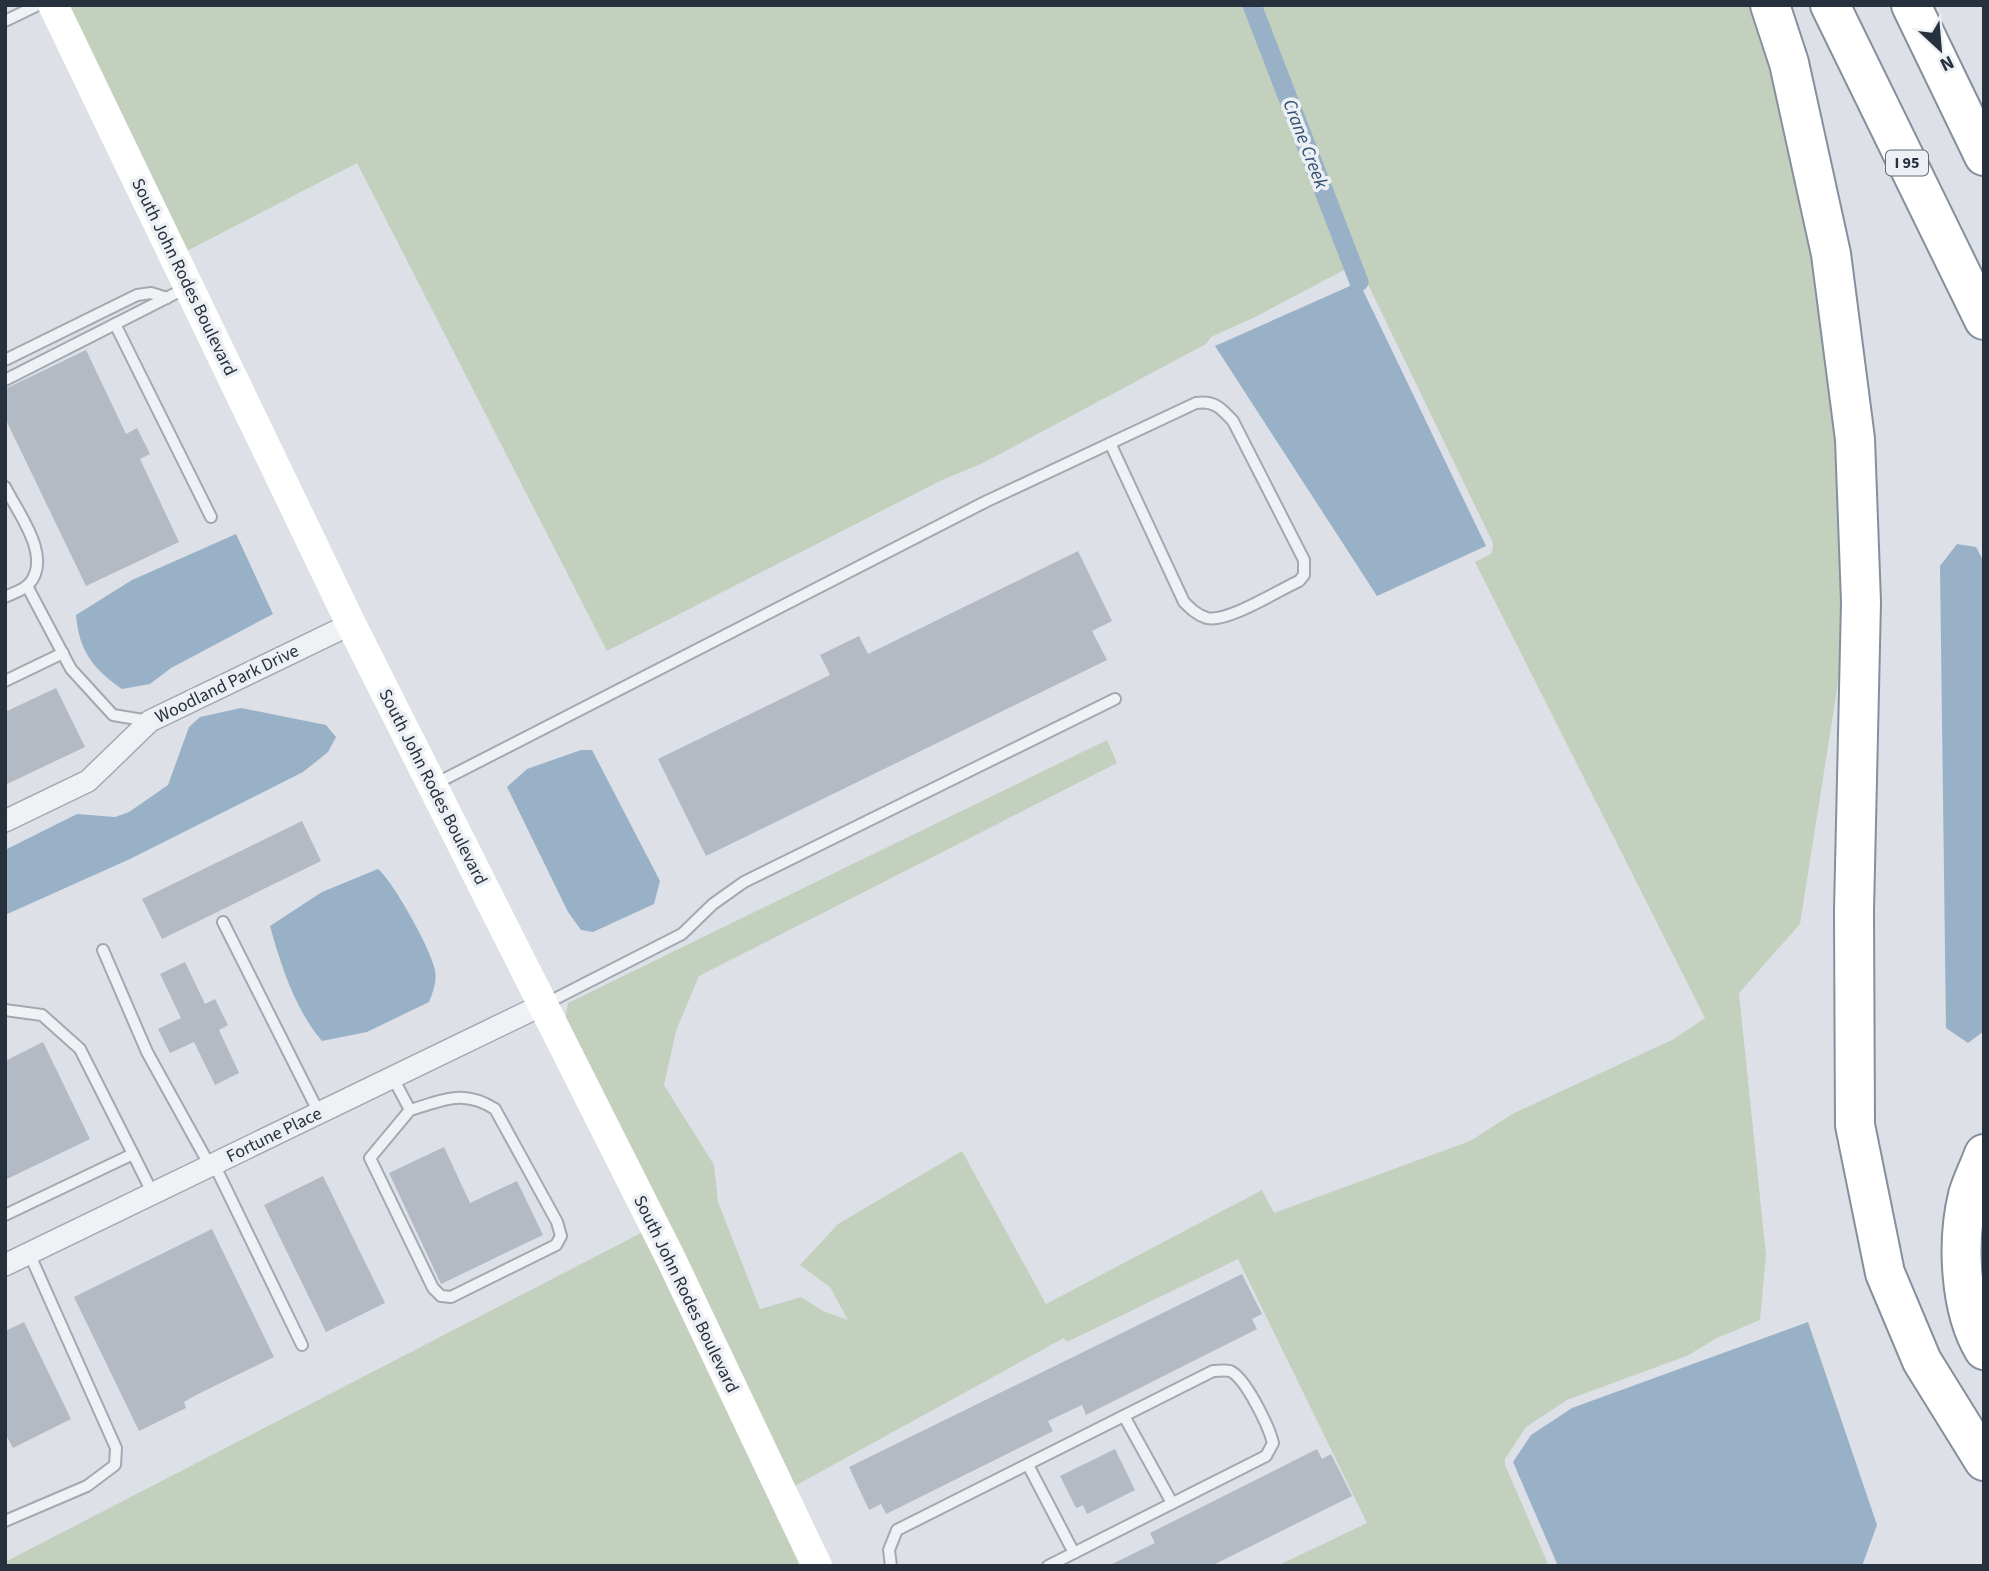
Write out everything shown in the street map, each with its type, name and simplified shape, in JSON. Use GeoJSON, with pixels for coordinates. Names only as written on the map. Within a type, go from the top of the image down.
{"type":"FeatureCollection","features":[{"type":"Feature","properties":{"kind":"highway"},"geometry":{"type":"LineString","coordinates":[[1770,5],[1789,63],[1831,254],[1854,439],[1861,602],[1854,911],[1855,1125],[1885,1273],[1922,1361],[1984,1461]]}},
{"type":"Feature","properties":{"kind":"highway","name":"I 95"},"geometry":{"type":"LineString","coordinates":[[1830,5],[1984,320]]}},
{"type":"Feature","properties":{"kind":"highway"},"geometry":{"type":"LineString","coordinates":[[1913,5],[1984,117]]}},
{"type":"Feature","properties":{"kind":"highway"},"geometry":{"type":"LineString","coordinates":[[1913,5],[1984,156]]}},
{"type":"Feature","properties":{"kind":"highway"},"geometry":{"type":"LineString","coordinates":[[1984,1154],[1968,1195],[1960,1248],[1965,1293],[1984,1350]]}},
{"type":"Feature","properties":{"kind":"main road","name":"South John Rodes Boulevard"},"geometry":{"type":"LineString","coordinates":[[53,5],[178,292],[351,624],[671,1259],[817,1566]]}},
{"type":"Feature","properties":{"kind":"street","name":"Woodland Park Drive"},"geometry":{"type":"LineString","coordinates":[[5,821],[88,781],[150,721],[351,624]]}},
{"type":"Feature","properties":{"kind":"street","name":"Fortune Place"},"geometry":{"type":"LineString","coordinates":[[5,1265],[542,1005]]}},
{"type":"Feature","properties":{"kind":"lane"},"geometry":{"type":"LineString","coordinates":[[5,22],[38,5]]}},
{"type":"Feature","properties":{"kind":"lane"},"geometry":{"type":"LineString","coordinates":[[5,380],[178,292]]}},
{"type":"Feature","properties":{"kind":"lane"},"geometry":{"type":"LineString","coordinates":[[5,360],[138,295],[178,292]]}},
{"type":"Feature","properties":{"kind":"lane"},"geometry":{"type":"LineString","coordinates":[[115,324],[211,517]]}},
{"type":"Feature","properties":{"kind":"lane"},"geometry":{"type":"LineString","coordinates":[[432,785],[987,501],[1196,402],[1208,401],[1220,407],[1233,421],[1304,560],[1304,575],[1299,581],[1228,615],[1209,619],[1195,613],[1184,602],[1110,443]]}},
{"type":"Feature","properties":{"kind":"lane"},"geometry":{"type":"LineString","coordinates":[[5,487],[38,553],[36,574],[27,586],[5,597]]}},
{"type":"Feature","properties":{"kind":"lane"},"geometry":{"type":"LineString","coordinates":[[27,586],[71,669],[113,715],[150,721]]}},
{"type":"Feature","properties":{"kind":"lane"},"geometry":{"type":"LineString","coordinates":[[5,681],[63,653]]}},
{"type":"Feature","properties":{"kind":"lane"},"geometry":{"type":"LineString","coordinates":[[542,1005],[682,934],[713,904],[744,882],[1115,699]]}},
{"type":"Feature","properties":{"kind":"lane"},"geometry":{"type":"LineString","coordinates":[[223,922],[319,1113]]}},
{"type":"Feature","properties":{"kind":"lane"},"geometry":{"type":"LineString","coordinates":[[103,950],[148,1052],[212,1165],[302,1345]]}},
{"type":"Feature","properties":{"kind":"lane"},"geometry":{"type":"LineString","coordinates":[[5,1010],[41,1015],[80,1049],[153,1194]]}},
{"type":"Feature","properties":{"kind":"lane"},"geometry":{"type":"LineString","coordinates":[[393,1078],[410,1110]]}},
{"type":"Feature","properties":{"kind":"lane"},"geometry":{"type":"LineString","coordinates":[[450,1098],[477,1098],[495,1109],[558,1222],[561,1236],[556,1245],[451,1297],[441,1296],[433,1288],[370,1158],[410,1110],[450,1098]]}},
{"type":"Feature","properties":{"kind":"lane"},"geometry":{"type":"LineString","coordinates":[[5,1215],[133,1154]]}},
{"type":"Feature","properties":{"kind":"lane"},"geometry":{"type":"LineString","coordinates":[[5,1521],[87,1486],[115,1465],[116,1448],[29,1253]]}},
{"type":"Feature","properties":{"kind":"lane"},"geometry":{"type":"LineString","coordinates":[[891,1566],[889,1550],[897,1531],[1213,1371],[1229,1371],[1241,1379],[1269,1429],[1273,1443],[1266,1456],[1048,1566]]}},
{"type":"Feature","properties":{"kind":"lane"},"geometry":{"type":"LineString","coordinates":[[1124,1416],[1172,1503]]}},
{"type":"Feature","properties":{"kind":"lane"},"geometry":{"type":"LineString","coordinates":[[1028,1465],[1074,1553]]}},
{"type":"Feature","properties":{"kind":"green space"},"geometry":{"type":"Polygon","coordinates":[[[64,5],[1757,5],[1821,255],[1851,601],[1800,924],[1739,993],[1766,1255],[1760,1320],[1715,1339],[1689,1355],[1567,1400],[1526,1427],[1505,1459],[1505,1465],[1549,1566],[1277,1566],[1367,1523],[1238,1259],[1067,1342],[1064,1338],[791,1488],[564,1026],[568,1003],[1107,740],[1117,763],[699,976],[676,1031],[664,1085],[714,1165],[718,1202],[760,1309],[801,1297],[823,1311],[848,1320],[830,1287],[800,1265],[838,1224],[962,1151],[1046,1304],[1262,1190],[1274,1213],[1470,1141],[1514,1113],[1674,1039],[1705,1018],[1475,562],[1492,553],[1493,543],[1363,274],[1350,276],[1346,269],[1211,337],[1206,344],[983,463],[942,480],[607,651],[357,163],[183,253],[64,5]]]}},
{"type":"Feature","properties":{"kind":"green space"},"geometry":{"type":"Polygon","coordinates":[[[643,1232],[806,1566],[5,1566],[5,1562],[643,1232]]]}},
{"type":"Feature","properties":{"kind":"water"},"geometry":{"type":"Polygon","coordinates":[[[1359,282],[1486,546],[1377,596],[1215,346],[1359,282]]]}},
{"type":"Feature","properties":{"kind":"water"},"geometry":{"type":"Polygon","coordinates":[[[236,534],[273,614],[171,668],[150,684],[122,689],[95,666],[80,639],[76,615],[132,580],[236,534]]]}},
{"type":"Feature","properties":{"kind":"water"},"geometry":{"type":"Polygon","coordinates":[[[1957,544],[1976,547],[1984,562],[1984,1031],[1968,1043],[1946,1028],[1940,566],[1957,544]]]}},
{"type":"Feature","properties":{"kind":"water"},"geometry":{"type":"Polygon","coordinates":[[[241,708],[326,725],[336,737],[328,752],[303,772],[130,859],[5,915],[5,850],[77,814],[115,817],[129,812],[168,785],[189,727],[200,717],[241,708]]]}},
{"type":"Feature","properties":{"kind":"water"},"geometry":{"type":"Polygon","coordinates":[[[581,750],[592,750],[660,881],[654,904],[593,932],[581,930],[568,912],[507,787],[527,769],[581,750]]]}},
{"type":"Feature","properties":{"kind":"water"},"geometry":{"type":"Polygon","coordinates":[[[378,869],[402,901],[427,948],[435,970],[433,991],[429,1002],[367,1032],[322,1041],[312,1029],[297,1001],[284,972],[270,926],[322,892],[378,869]]]}},
{"type":"Feature","properties":{"kind":"water"},"geometry":{"type":"Polygon","coordinates":[[[1808,1322],[1877,1525],[1862,1566],[1558,1566],[1513,1462],[1531,1435],[1572,1408],[1808,1322]]]}},
{"type":"Feature","properties":{"kind":"building"},"geometry":{"type":"Polygon","coordinates":[[[86,350],[126,434],[137,428],[150,454],[140,459],[179,542],[86,586],[5,418],[5,389],[86,350]]]}},
{"type":"Feature","properties":{"kind":"building"},"geometry":{"type":"Polygon","coordinates":[[[1078,551],[1112,621],[1092,631],[1107,660],[706,856],[658,759],[830,675],[820,655],[859,636],[868,654],[1078,551]]]}},
{"type":"Feature","properties":{"kind":"building"},"geometry":{"type":"Polygon","coordinates":[[[56,688],[85,747],[5,785],[5,712],[56,688]]]}},
{"type":"Feature","properties":{"kind":"building"},"geometry":{"type":"Polygon","coordinates":[[[302,821],[321,861],[162,939],[142,899],[302,821]]]}},
{"type":"Feature","properties":{"kind":"building"},"geometry":{"type":"Polygon","coordinates":[[[185,962],[205,1004],[215,999],[228,1025],[219,1030],[239,1073],[215,1085],[194,1042],[170,1053],[158,1029],[181,1018],[160,974],[185,962]]]}},
{"type":"Feature","properties":{"kind":"building"},"geometry":{"type":"Polygon","coordinates":[[[43,1042],[90,1139],[5,1180],[5,1061],[43,1042]]]}},
{"type":"Feature","properties":{"kind":"building"},"geometry":{"type":"Polygon","coordinates":[[[444,1147],[470,1203],[517,1181],[543,1235],[441,1284],[389,1173],[444,1147]]]}},
{"type":"Feature","properties":{"kind":"building"},"geometry":{"type":"Polygon","coordinates":[[[323,1176],[385,1303],[326,1332],[264,1205],[323,1176]]]}},
{"type":"Feature","properties":{"kind":"building"},"geometry":{"type":"Polygon","coordinates":[[[212,1229],[274,1357],[196,1395],[184,1402],[186,1408],[139,1431],[74,1297],[212,1229]]]}},
{"type":"Feature","properties":{"kind":"building"},"geometry":{"type":"Polygon","coordinates":[[[1242,1274],[1262,1314],[1252,1319],[1257,1329],[1086,1415],[1082,1405],[1048,1421],[1053,1431],[886,1514],[881,1504],[869,1510],[849,1467],[1242,1274]]]}},
{"type":"Feature","properties":{"kind":"building"},"geometry":{"type":"Polygon","coordinates":[[[24,1322],[71,1419],[13,1448],[5,1433],[5,1331],[24,1322]]]}},
{"type":"Feature","properties":{"kind":"building"},"geometry":{"type":"Polygon","coordinates":[[[1115,1449],[1135,1490],[1087,1514],[1083,1505],[1076,1508],[1060,1476],[1115,1449]]]}},
{"type":"Feature","properties":{"kind":"building"},"geometry":{"type":"Polygon","coordinates":[[[1317,1449],[1322,1459],[1331,1454],[1352,1496],[1211,1566],[1108,1566],[1155,1543],[1150,1533],[1317,1449]]]}},
{"type":"Feature","properties":{"kind":"waterway","name":"Crane Creek"},"geometry":{"type":"LineString","coordinates":[[1252,5],[1359,282]]}}]}
